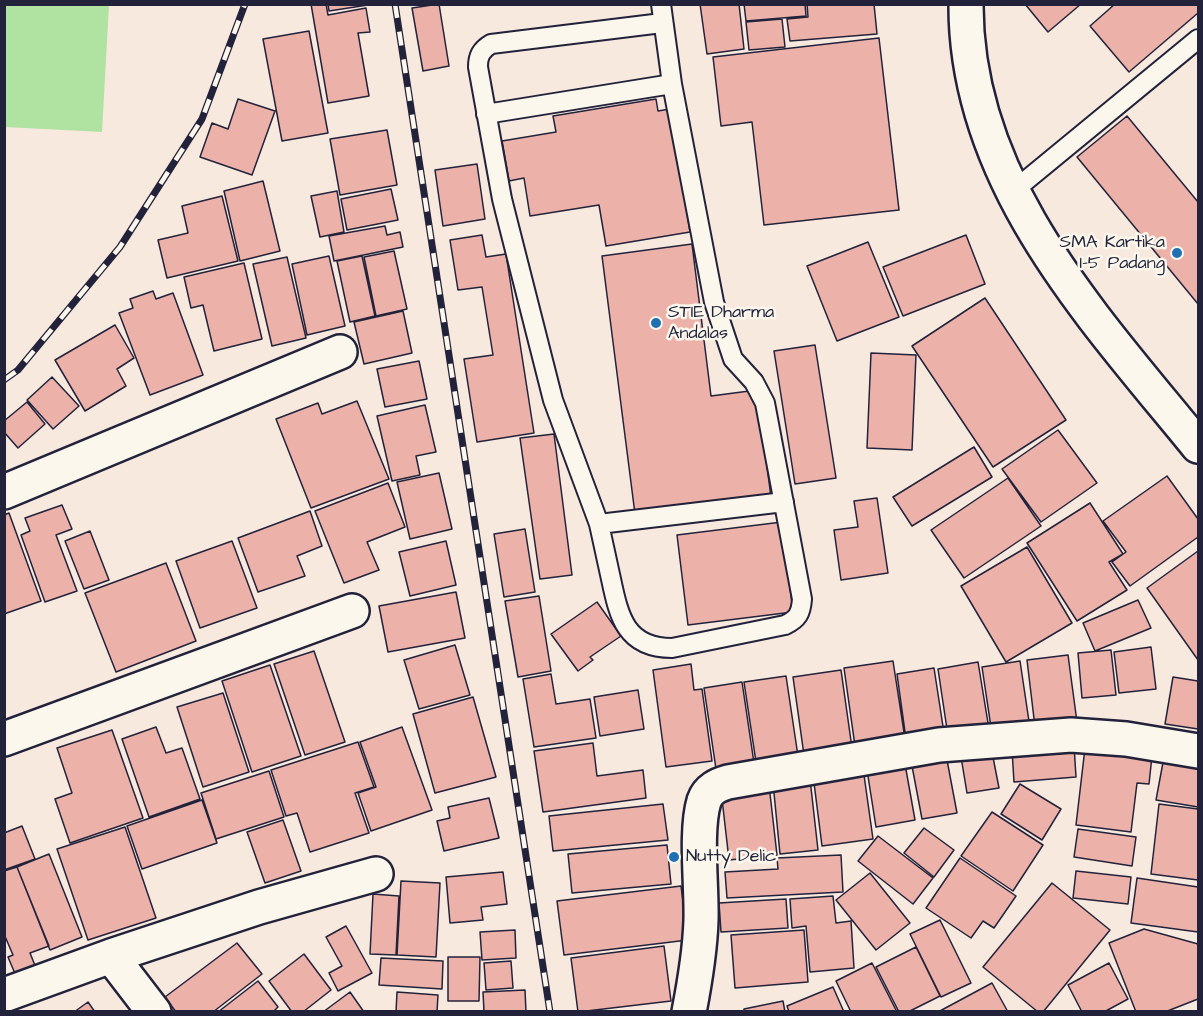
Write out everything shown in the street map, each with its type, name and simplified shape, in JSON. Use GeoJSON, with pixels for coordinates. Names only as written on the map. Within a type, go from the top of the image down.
{"type":"FeatureCollection","features":[{"type":"Feature","properties":{"kind":"street"},"geometry":{"type":"LineString","coordinates":[[966,4],[969,60],[977,93],[990,139],[1012,192],[1056,266],[1098,325],[1198,446]]}},
{"type":"Feature","properties":{"kind":"street"},"geometry":{"type":"LineString","coordinates":[[4,492],[340,352]]}},
{"type":"Feature","properties":{"kind":"street"},"geometry":{"type":"LineString","coordinates":[[4,739],[352,611]]}},
{"type":"Feature","properties":{"kind":"street"},"geometry":{"type":"LineString","coordinates":[[689,1011],[699,955],[701,821],[704,801],[709,792],[717,786],[728,782],[939,745],[1060,736],[1126,739],[1198,751]]}},
{"type":"Feature","properties":{"kind":"street"},"geometry":{"type":"LineString","coordinates":[[4,995],[260,906],[376,874]]}},
{"type":"Feature","properties":{"kind":"street"},"geometry":{"type":"LineString","coordinates":[[111,956],[154,1011]]}},
{"type":"Feature","properties":{"kind":"lane"},"geometry":{"type":"LineString","coordinates":[[661,4],[672,84],[714,302],[733,359],[754,382],[765,403],[802,599],[802,611],[795,620],[785,625],[672,648],[657,648],[646,644],[629,631],[619,613],[598,524],[553,400],[502,200],[478,61],[484,48],[491,44],[662,23]]}},
{"type":"Feature","properties":{"kind":"lane"},"geometry":{"type":"LineString","coordinates":[[1012,192],[1198,39]]}},
{"type":"Feature","properties":{"kind":"lane"},"geometry":{"type":"LineString","coordinates":[[486,114],[672,84]]}},
{"type":"Feature","properties":{"kind":"lane"},"geometry":{"type":"LineString","coordinates":[[598,524],[784,502]]}},
{"type":"Feature","properties":{"kind":"green space"},"geometry":{"type":"Polygon","coordinates":[[[4,5],[109,5],[102,132],[5,127],[4,5]]]}},
{"type":"Feature","properties":{"kind":"building"},"geometry":{"type":"Polygon","coordinates":[[[311,4],[326,4],[328,15],[366,8],[370,32],[358,33],[369,96],[328,103],[311,4]]]}},
{"type":"Feature","properties":{"kind":"building"},"geometry":{"type":"Polygon","coordinates":[[[328,4],[368,4],[368,5],[329,11],[328,4]]]}},
{"type":"Feature","properties":{"kind":"building"},"geometry":{"type":"Polygon","coordinates":[[[439,4],[449,66],[423,71],[412,8],[439,4]]]}},
{"type":"Feature","properties":{"kind":"building"},"geometry":{"type":"Polygon","coordinates":[[[700,4],[739,4],[744,49],[707,54],[700,4]]]}},
{"type":"Feature","properties":{"kind":"building"},"geometry":{"type":"Polygon","coordinates":[[[744,4],[805,4],[806,16],[746,21],[744,4]]]}},
{"type":"Feature","properties":{"kind":"building"},"geometry":{"type":"Polygon","coordinates":[[[807,4],[874,4],[877,34],[790,41],[787,19],[808,17],[807,4]]]}},
{"type":"Feature","properties":{"kind":"building"},"geometry":{"type":"Polygon","coordinates":[[[1025,4],[1081,4],[1048,32],[1025,4]]]}},
{"type":"Feature","properties":{"kind":"building"},"geometry":{"type":"Polygon","coordinates":[[[1115,4],[1198,4],[1198,13],[1129,72],[1090,26],[1115,4]]]}},
{"type":"Feature","properties":{"kind":"building"},"geometry":{"type":"Polygon","coordinates":[[[782,19],[785,47],[749,50],[746,22],[782,19]]]}},
{"type":"Feature","properties":{"kind":"building"},"geometry":{"type":"Polygon","coordinates":[[[309,31],[328,133],[282,141],[263,39],[309,31]]]}},
{"type":"Feature","properties":{"kind":"building"},"geometry":{"type":"Polygon","coordinates":[[[879,38],[899,210],[764,225],[752,122],[721,126],[713,57],[879,38]]]}},
{"type":"Feature","properties":{"kind":"building"},"geometry":{"type":"Polygon","coordinates":[[[238,99],[275,111],[252,175],[200,157],[212,123],[228,129],[238,99]]]}},
{"type":"Feature","properties":{"kind":"building"},"geometry":{"type":"Polygon","coordinates":[[[656,99],[658,111],[670,109],[690,232],[606,246],[599,205],[530,216],[524,178],[509,181],[502,141],[556,132],[553,116],[656,99]]]}},
{"type":"Feature","properties":{"kind":"building","name":"SMA Kartika I-5 Padang"},"geometry":{"type":"Polygon","coordinates":[[[1127,116],[1198,202],[1198,304],[1077,157],[1127,116]]]}},
{"type":"Feature","properties":{"kind":"building"},"geometry":{"type":"Polygon","coordinates":[[[387,130],[397,185],[340,195],[330,139],[387,130]]]}},
{"type":"Feature","properties":{"kind":"building"},"geometry":{"type":"Polygon","coordinates":[[[477,164],[485,219],[443,226],[435,170],[477,164]]]}},
{"type":"Feature","properties":{"kind":"building"},"geometry":{"type":"Polygon","coordinates":[[[263,181],[280,251],[240,261],[224,191],[263,181]]]}},
{"type":"Feature","properties":{"kind":"building"},"geometry":{"type":"Polygon","coordinates":[[[391,189],[398,220],[347,230],[341,199],[391,189]]]}},
{"type":"Feature","properties":{"kind":"building"},"geometry":{"type":"Polygon","coordinates":[[[337,191],[344,232],[320,237],[311,196],[337,191]]]}},
{"type":"Feature","properties":{"kind":"building"},"geometry":{"type":"Polygon","coordinates":[[[222,196],[238,261],[167,278],[158,240],[188,233],[182,206],[222,196]]]}},
{"type":"Feature","properties":{"kind":"building"},"geometry":{"type":"Polygon","coordinates":[[[385,226],[387,235],[400,232],[403,247],[334,261],[329,236],[385,226]]]}},
{"type":"Feature","properties":{"kind":"building"},"geometry":{"type":"Polygon","coordinates":[[[482,235],[486,257],[506,254],[534,433],[477,442],[464,359],[493,355],[482,287],[458,290],[450,240],[482,235]]]}},
{"type":"Feature","properties":{"kind":"building"},"geometry":{"type":"Polygon","coordinates":[[[966,235],[985,284],[903,316],[883,267],[966,235]]]}},
{"type":"Feature","properties":{"kind":"building"},"geometry":{"type":"Polygon","coordinates":[[[868,242],[899,317],[837,341],[807,266],[868,242]]]}},
{"type":"Feature","properties":{"kind":"building","name":"STIE Dharma Andalas"},"geometry":{"type":"Polygon","coordinates":[[[692,244],[711,396],[757,390],[771,497],[635,514],[602,256],[692,244]]]}},
{"type":"Feature","properties":{"kind":"building"},"geometry":{"type":"Polygon","coordinates":[[[394,251],[407,309],[376,316],[364,257],[394,251]]]}},
{"type":"Feature","properties":{"kind":"building"},"geometry":{"type":"Polygon","coordinates":[[[329,256],[345,326],[307,335],[292,264],[329,256]]]}},
{"type":"Feature","properties":{"kind":"building"},"geometry":{"type":"Polygon","coordinates":[[[362,256],[375,316],[350,322],[337,261],[362,256]]]}},
{"type":"Feature","properties":{"kind":"building"},"geometry":{"type":"Polygon","coordinates":[[[287,257],[306,338],[272,346],[253,264],[287,257]]]}},
{"type":"Feature","properties":{"kind":"building"},"geometry":{"type":"Polygon","coordinates":[[[244,263],[262,339],[214,351],[203,305],[191,308],[184,277],[244,263]]]}},
{"type":"Feature","properties":{"kind":"building"},"geometry":{"type":"Polygon","coordinates":[[[153,291],[156,299],[173,293],[203,375],[150,395],[119,313],[133,308],[130,299],[153,291]]]}},
{"type":"Feature","properties":{"kind":"building"},"geometry":{"type":"Polygon","coordinates":[[[985,298],[1066,420],[993,467],[912,346],[985,298]]]}},
{"type":"Feature","properties":{"kind":"building"},"geometry":{"type":"Polygon","coordinates":[[[403,311],[412,353],[364,364],[354,322],[403,311]]]}},
{"type":"Feature","properties":{"kind":"building"},"geometry":{"type":"Polygon","coordinates":[[[115,325],[134,358],[117,369],[126,386],[85,411],[55,360],[115,325]]]}},
{"type":"Feature","properties":{"kind":"building"},"geometry":{"type":"Polygon","coordinates":[[[815,345],[836,478],[795,484],[774,351],[815,345]]]}},
{"type":"Feature","properties":{"kind":"building"},"geometry":{"type":"Polygon","coordinates":[[[871,353],[916,355],[912,450],[867,448],[871,353]]]}},
{"type":"Feature","properties":{"kind":"building"},"geometry":{"type":"Polygon","coordinates":[[[419,361],[427,399],[385,407],[377,369],[419,361]]]}},
{"type":"Feature","properties":{"kind":"building"},"geometry":{"type":"Polygon","coordinates":[[[52,377],[79,406],[53,429],[27,400],[52,377]]]}},
{"type":"Feature","properties":{"kind":"building"},"geometry":{"type":"Polygon","coordinates":[[[357,401],[389,479],[311,508],[276,419],[318,403],[322,414],[357,401]]]}},
{"type":"Feature","properties":{"kind":"building"},"geometry":{"type":"Polygon","coordinates":[[[27,402],[45,424],[18,448],[4,432],[4,421],[27,402]]]}},
{"type":"Feature","properties":{"kind":"building"},"geometry":{"type":"Polygon","coordinates":[[[425,405],[436,452],[416,456],[420,475],[392,481],[377,416],[425,405]]]}},
{"type":"Feature","properties":{"kind":"building"},"geometry":{"type":"Polygon","coordinates":[[[1058,430],[1097,483],[1041,522],[1002,469],[1058,430]]]}},
{"type":"Feature","properties":{"kind":"building"},"geometry":{"type":"Polygon","coordinates":[[[554,434],[572,575],[540,579],[520,438],[554,434]]]}},
{"type":"Feature","properties":{"kind":"building"},"geometry":{"type":"Polygon","coordinates":[[[974,447],[992,477],[912,526],[893,497],[974,447]]]}},
{"type":"Feature","properties":{"kind":"building"},"geometry":{"type":"Polygon","coordinates":[[[439,473],[452,529],[410,539],[397,482],[439,473]]]}},
{"type":"Feature","properties":{"kind":"building"},"geometry":{"type":"Polygon","coordinates":[[[1167,476],[1198,519],[1198,537],[1130,586],[1112,562],[1126,552],[1103,521],[1167,476]]]}},
{"type":"Feature","properties":{"kind":"building"},"geometry":{"type":"Polygon","coordinates":[[[1008,478],[1041,526],[964,578],[931,530],[1008,478]]]}},
{"type":"Feature","properties":{"kind":"building"},"geometry":{"type":"Polygon","coordinates":[[[388,483],[405,527],[367,542],[379,570],[344,583],[315,511],[388,483]]]}},
{"type":"Feature","properties":{"kind":"building"},"geometry":{"type":"Polygon","coordinates":[[[877,498],[888,573],[841,580],[834,530],[858,527],[854,501],[877,498]]]}},
{"type":"Feature","properties":{"kind":"building"},"geometry":{"type":"Polygon","coordinates":[[[1090,503],[1123,554],[1109,562],[1127,590],[1077,621],[1027,543],[1090,503]]]}},
{"type":"Feature","properties":{"kind":"building"},"geometry":{"type":"Polygon","coordinates":[[[62,505],[72,529],[56,535],[77,591],[45,602],[21,535],[30,531],[25,518],[62,505]]]}},
{"type":"Feature","properties":{"kind":"building"},"geometry":{"type":"Polygon","coordinates":[[[310,511],[322,546],[297,556],[305,576],[258,592],[238,538],[310,511]]]}},
{"type":"Feature","properties":{"kind":"building"},"geometry":{"type":"Polygon","coordinates":[[[9,513],[41,601],[4,614],[4,515],[9,513]]]}},
{"type":"Feature","properties":{"kind":"building"},"geometry":{"type":"Polygon","coordinates":[[[782,522],[793,612],[688,625],[677,535],[782,522]]]}},
{"type":"Feature","properties":{"kind":"building"},"geometry":{"type":"Polygon","coordinates":[[[525,529],[535,592],[504,597],[494,534],[525,529]]]}},
{"type":"Feature","properties":{"kind":"building"},"geometry":{"type":"Polygon","coordinates":[[[90,531],[109,580],[84,589],[65,541],[90,531]]]}},
{"type":"Feature","properties":{"kind":"building"},"geometry":{"type":"Polygon","coordinates":[[[232,541],[257,608],[200,628],[176,561],[232,541]]]}},
{"type":"Feature","properties":{"kind":"building"},"geometry":{"type":"Polygon","coordinates":[[[446,541],[456,585],[410,596],[399,552],[446,541]]]}},
{"type":"Feature","properties":{"kind":"building"},"geometry":{"type":"Polygon","coordinates":[[[1027,547],[1072,623],[1006,662],[961,586],[1027,547]]]}},
{"type":"Feature","properties":{"kind":"building"},"geometry":{"type":"Polygon","coordinates":[[[1198,551],[1198,660],[1147,588],[1198,551]]]}},
{"type":"Feature","properties":{"kind":"building"},"geometry":{"type":"Polygon","coordinates":[[[166,563],[196,641],[116,672],[85,593],[166,563]]]}},
{"type":"Feature","properties":{"kind":"building"},"geometry":{"type":"Polygon","coordinates":[[[456,592],[465,638],[388,652],[379,606],[456,592]]]}},
{"type":"Feature","properties":{"kind":"building"},"geometry":{"type":"Polygon","coordinates":[[[539,596],[551,671],[518,677],[505,601],[539,596]]]}},
{"type":"Feature","properties":{"kind":"building"},"geometry":{"type":"Polygon","coordinates":[[[1138,600],[1151,628],[1095,651],[1083,623],[1138,600]]]}},
{"type":"Feature","properties":{"kind":"building"},"geometry":{"type":"Polygon","coordinates":[[[597,602],[621,636],[590,657],[593,660],[578,671],[551,634],[597,602]]]}},
{"type":"Feature","properties":{"kind":"building"},"geometry":{"type":"Polygon","coordinates":[[[455,645],[470,695],[419,709],[404,660],[455,645]]]}},
{"type":"Feature","properties":{"kind":"building"},"geometry":{"type":"Polygon","coordinates":[[[1151,647],[1156,689],[1119,693],[1114,652],[1151,647]]]}},
{"type":"Feature","properties":{"kind":"building"},"geometry":{"type":"Polygon","coordinates":[[[1111,650],[1116,695],[1082,698],[1078,653],[1111,650]]]}},
{"type":"Feature","properties":{"kind":"building"},"geometry":{"type":"Polygon","coordinates":[[[314,651],[345,742],[305,755],[274,664],[314,651]]]}},
{"type":"Feature","properties":{"kind":"building"},"geometry":{"type":"Polygon","coordinates":[[[1068,655],[1077,722],[1035,727],[1027,660],[1068,655]]]}},
{"type":"Feature","properties":{"kind":"building"},"geometry":{"type":"Polygon","coordinates":[[[893,661],[905,739],[855,746],[844,668],[893,661]]]}},
{"type":"Feature","properties":{"kind":"building"},"geometry":{"type":"Polygon","coordinates":[[[1020,661],[1030,728],[992,734],[982,667],[1020,661]]]}},
{"type":"Feature","properties":{"kind":"building"},"geometry":{"type":"Polygon","coordinates":[[[978,662],[989,729],[948,736],[938,669],[978,662]]]}},
{"type":"Feature","properties":{"kind":"building"},"geometry":{"type":"Polygon","coordinates":[[[691,664],[694,690],[702,689],[712,761],[666,767],[653,670],[691,664]]]}},
{"type":"Feature","properties":{"kind":"building"},"geometry":{"type":"Polygon","coordinates":[[[270,665],[301,756],[252,772],[222,681],[270,665]]]}},
{"type":"Feature","properties":{"kind":"building"},"geometry":{"type":"Polygon","coordinates":[[[934,668],[944,733],[906,739],[897,674],[934,668]]]}},
{"type":"Feature","properties":{"kind":"building"},"geometry":{"type":"Polygon","coordinates":[[[841,670],[852,748],[804,755],[793,677],[841,670]]]}},
{"type":"Feature","properties":{"kind":"building"},"geometry":{"type":"Polygon","coordinates":[[[551,674],[556,704],[590,699],[596,738],[534,747],[523,679],[551,674]]]}},
{"type":"Feature","properties":{"kind":"building"},"geometry":{"type":"Polygon","coordinates":[[[786,676],[798,756],[756,762],[744,682],[786,676]]]}},
{"type":"Feature","properties":{"kind":"building"},"geometry":{"type":"Polygon","coordinates":[[[1173,677],[1198,681],[1198,729],[1165,724],[1173,677]]]}},
{"type":"Feature","properties":{"kind":"building"},"geometry":{"type":"Polygon","coordinates":[[[742,682],[754,763],[716,769],[704,688],[742,682]]]}},
{"type":"Feature","properties":{"kind":"building"},"geometry":{"type":"Polygon","coordinates":[[[638,690],[644,729],[600,736],[594,697],[638,690]]]}},
{"type":"Feature","properties":{"kind":"building"},"geometry":{"type":"Polygon","coordinates":[[[223,693],[249,772],[203,787],[177,707],[223,693]]]}},
{"type":"Feature","properties":{"kind":"building"},"geometry":{"type":"Polygon","coordinates":[[[473,697],[496,777],[435,793],[413,714],[473,697]]]}},
{"type":"Feature","properties":{"kind":"building"},"geometry":{"type":"Polygon","coordinates":[[[156,727],[166,753],[182,748],[200,799],[149,817],[122,739],[156,727]]]}},
{"type":"Feature","properties":{"kind":"building"},"geometry":{"type":"Polygon","coordinates":[[[402,727],[432,810],[371,831],[358,793],[376,787],[360,742],[402,727]]]}},
{"type":"Feature","properties":{"kind":"building"},"geometry":{"type":"Polygon","coordinates":[[[112,730],[143,818],[70,843],[55,799],[72,793],[57,748],[112,730]]]}},
{"type":"Feature","properties":{"kind":"building"},"geometry":{"type":"Polygon","coordinates":[[[358,742],[374,787],[355,793],[369,833],[310,852],[297,813],[286,816],[271,770],[358,742]]]}},
{"type":"Feature","properties":{"kind":"building"},"geometry":{"type":"Polygon","coordinates":[[[593,743],[597,776],[643,770],[646,798],[543,812],[534,751],[593,743]]]}},
{"type":"Feature","properties":{"kind":"building"},"geometry":{"type":"Polygon","coordinates":[[[1074,745],[1076,777],[1014,782],[1012,750],[1074,745]]]}},
{"type":"Feature","properties":{"kind":"building"},"geometry":{"type":"Polygon","coordinates":[[[1085,748],[1152,756],[1149,784],[1137,783],[1131,832],[1076,825],[1085,748]]]}},
{"type":"Feature","properties":{"kind":"building"},"geometry":{"type":"Polygon","coordinates":[[[992,752],[999,788],[967,793],[961,757],[992,752]]]}},
{"type":"Feature","properties":{"kind":"building"},"geometry":{"type":"Polygon","coordinates":[[[1164,757],[1198,763],[1198,807],[1156,800],[1164,757]]]}},
{"type":"Feature","properties":{"kind":"building"},"geometry":{"type":"Polygon","coordinates":[[[947,760],[957,813],[922,819],[912,766],[947,760]]]}},
{"type":"Feature","properties":{"kind":"building"},"geometry":{"type":"Polygon","coordinates":[[[905,764],[915,820],[876,827],[867,770],[905,764]]]}},
{"type":"Feature","properties":{"kind":"building"},"geometry":{"type":"Polygon","coordinates":[[[863,768],[873,839],[822,846],[813,775],[863,768]]]}},
{"type":"Feature","properties":{"kind":"building"},"geometry":{"type":"Polygon","coordinates":[[[269,771],[284,817],[216,839],[201,793],[269,771]]]}},
{"type":"Feature","properties":{"kind":"building"},"geometry":{"type":"Polygon","coordinates":[[[810,779],[818,850],[780,854],[773,783],[810,779]]]}},
{"type":"Feature","properties":{"kind":"building"},"geometry":{"type":"Polygon","coordinates":[[[1020,784],[1061,809],[1042,840],[1001,814],[1020,784]]]}},
{"type":"Feature","properties":{"kind":"building"},"geometry":{"type":"Polygon","coordinates":[[[769,785],[777,855],[729,860],[721,790],[769,785]]]}},
{"type":"Feature","properties":{"kind":"building"},"geometry":{"type":"Polygon","coordinates":[[[489,798],[499,838],[444,851],[437,821],[450,818],[448,807],[489,798]]]}},
{"type":"Feature","properties":{"kind":"building"},"geometry":{"type":"Polygon","coordinates":[[[202,800],[217,843],[142,869],[127,826],[202,800]]]}},
{"type":"Feature","properties":{"kind":"building"},"geometry":{"type":"Polygon","coordinates":[[[663,804],[668,840],[553,851],[549,816],[663,804]]]}},
{"type":"Feature","properties":{"kind":"building"},"geometry":{"type":"Polygon","coordinates":[[[1159,804],[1198,809],[1198,880],[1151,874],[1159,804]]]}},
{"type":"Feature","properties":{"kind":"building"},"geometry":{"type":"Polygon","coordinates":[[[992,812],[1043,845],[1013,891],[961,856],[992,812]]]}},
{"type":"Feature","properties":{"kind":"building"},"geometry":{"type":"Polygon","coordinates":[[[283,820],[301,871],[265,883],[247,832],[283,820]]]}},
{"type":"Feature","properties":{"kind":"building"},"geometry":{"type":"Polygon","coordinates":[[[22,826],[35,859],[4,870],[4,833],[22,826]]]}},
{"type":"Feature","properties":{"kind":"building"},"geometry":{"type":"Polygon","coordinates":[[[125,827],[156,918],[88,940],[57,849],[125,827]]]}},
{"type":"Feature","properties":{"kind":"building"},"geometry":{"type":"Polygon","coordinates":[[[924,828],[954,850],[934,877],[904,853],[924,828]]]}},
{"type":"Feature","properties":{"kind":"building"},"geometry":{"type":"Polygon","coordinates":[[[1078,829],[1136,837],[1132,866],[1074,857],[1078,829]]]}},
{"type":"Feature","properties":{"kind":"building"},"geometry":{"type":"Polygon","coordinates":[[[878,836],[933,878],[913,904],[858,861],[878,836]]]}},
{"type":"Feature","properties":{"kind":"building"},"geometry":{"type":"Polygon","coordinates":[[[667,845],[671,884],[572,893],[568,854],[667,845]]]}},
{"type":"Feature","properties":{"kind":"building"},"geometry":{"type":"Polygon","coordinates":[[[49,854],[82,937],[50,950],[17,867],[49,854]]]}},
{"type":"Feature","properties":{"kind":"building"},"geometry":{"type":"Polygon","coordinates":[[[841,855],[843,892],[727,898],[725,872],[778,869],[777,858],[841,855]]]}},
{"type":"Feature","properties":{"kind":"building"},"geometry":{"type":"Polygon","coordinates":[[[960,858],[1016,896],[994,928],[983,921],[971,938],[926,908],[960,858]]]}},
{"type":"Feature","properties":{"kind":"building"},"geometry":{"type":"Polygon","coordinates":[[[17,867],[49,946],[30,953],[36,968],[16,976],[8,957],[13,955],[4,934],[4,871],[17,867]]]}},
{"type":"Feature","properties":{"kind":"building"},"geometry":{"type":"Polygon","coordinates":[[[1076,871],[1131,877],[1128,904],[1073,898],[1076,871]]]}},
{"type":"Feature","properties":{"kind":"building"},"geometry":{"type":"Polygon","coordinates":[[[503,872],[507,904],[481,907],[483,920],[450,923],[446,877],[503,872]]]}},
{"type":"Feature","properties":{"kind":"building"},"geometry":{"type":"Polygon","coordinates":[[[870,873],[910,923],[876,950],[836,900],[870,873]]]}},
{"type":"Feature","properties":{"kind":"building"},"geometry":{"type":"Polygon","coordinates":[[[1137,878],[1198,887],[1198,932],[1131,923],[1137,878]]]}},
{"type":"Feature","properties":{"kind":"building"},"geometry":{"type":"Polygon","coordinates":[[[401,881],[440,883],[436,957],[397,955],[401,881]]]}},
{"type":"Feature","properties":{"kind":"building"},"geometry":{"type":"Polygon","coordinates":[[[1052,883],[1110,930],[1043,1012],[1038,1012],[983,967],[1052,883]]]}},
{"type":"Feature","properties":{"kind":"building"},"geometry":{"type":"Polygon","coordinates":[[[681,886],[688,940],[564,955],[557,901],[681,886]]]}},
{"type":"Feature","properties":{"kind":"building"},"geometry":{"type":"Polygon","coordinates":[[[373,894],[399,896],[396,955],[370,954],[373,894]]]}},
{"type":"Feature","properties":{"kind":"building"},"geometry":{"type":"Polygon","coordinates":[[[833,896],[836,923],[851,921],[854,968],[810,972],[806,926],[792,928],[790,899],[833,896]]]}},
{"type":"Feature","properties":{"kind":"building"},"geometry":{"type":"Polygon","coordinates":[[[786,899],[788,928],[721,932],[719,903],[786,899]]]}},
{"type":"Feature","properties":{"kind":"building"},"geometry":{"type":"Polygon","coordinates":[[[940,920],[971,983],[941,997],[910,934],[940,920]]]}},
{"type":"Feature","properties":{"kind":"building"},"geometry":{"type":"Polygon","coordinates":[[[346,926],[372,973],[338,991],[329,973],[342,966],[326,937],[346,926]]]}},
{"type":"Feature","properties":{"kind":"building"},"geometry":{"type":"Polygon","coordinates":[[[1144,929],[1198,944],[1198,999],[1165,1012],[1136,1012],[1109,943],[1144,929]]]}},
{"type":"Feature","properties":{"kind":"building"},"geometry":{"type":"Polygon","coordinates":[[[515,930],[516,958],[482,960],[480,932],[515,930]]]}},
{"type":"Feature","properties":{"kind":"building"},"geometry":{"type":"Polygon","coordinates":[[[804,930],[808,982],[735,988],[731,935],[804,930]]]}},
{"type":"Feature","properties":{"kind":"building"},"geometry":{"type":"Polygon","coordinates":[[[237,943],[262,974],[213,1012],[176,1012],[165,997],[237,943]]]}},
{"type":"Feature","properties":{"kind":"building"},"geometry":{"type":"Polygon","coordinates":[[[664,946],[671,1001],[578,1012],[571,958],[664,946]]]}},
{"type":"Feature","properties":{"kind":"building"},"geometry":{"type":"Polygon","coordinates":[[[916,947],[940,996],[908,1012],[899,1012],[876,967],[916,947]]]}},
{"type":"Feature","properties":{"kind":"building"},"geometry":{"type":"Polygon","coordinates":[[[304,954],[331,990],[303,1012],[292,1012],[269,981],[304,954]]]}},
{"type":"Feature","properties":{"kind":"building"},"geometry":{"type":"Polygon","coordinates":[[[448,957],[480,957],[479,1001],[448,1001],[448,957]]]}},
{"type":"Feature","properties":{"kind":"building"},"geometry":{"type":"Polygon","coordinates":[[[381,958],[443,961],[442,989],[379,985],[381,958]]]}},
{"type":"Feature","properties":{"kind":"building"},"geometry":{"type":"Polygon","coordinates":[[[511,961],[513,988],[486,990],[484,963],[511,961]]]}},
{"type":"Feature","properties":{"kind":"building"},"geometry":{"type":"Polygon","coordinates":[[[872,963],[897,1012],[851,1012],[836,981],[872,963]]]}},
{"type":"Feature","properties":{"kind":"building"},"geometry":{"type":"Polygon","coordinates":[[[1109,963],[1128,999],[1104,1012],[1082,1012],[1068,985],[1109,963]]]}},
{"type":"Feature","properties":{"kind":"building"},"geometry":{"type":"Polygon","coordinates":[[[258,981],[278,1007],[273,1012],[218,1012],[258,981]]]}},
{"type":"Feature","properties":{"kind":"building"},"geometry":{"type":"Polygon","coordinates":[[[992,983],[1008,1012],[938,1012],[992,983]]]}},
{"type":"Feature","properties":{"kind":"building"},"geometry":{"type":"Polygon","coordinates":[[[833,987],[844,1012],[789,1012],[787,1006],[833,987]]]}},
{"type":"Feature","properties":{"kind":"building"},"geometry":{"type":"Polygon","coordinates":[[[525,990],[526,1012],[484,1012],[483,992],[525,990]]]}},
{"type":"Feature","properties":{"kind":"building"},"geometry":{"type":"Polygon","coordinates":[[[350,992],[364,1012],[323,1012],[350,992]]]}},
{"type":"Feature","properties":{"kind":"building"},"geometry":{"type":"Polygon","coordinates":[[[397,992],[438,995],[437,1012],[396,1012],[397,992]]]}},
{"type":"Feature","properties":{"kind":"building"},"geometry":{"type":"Polygon","coordinates":[[[783,1001],[785,1012],[744,1012],[744,1009],[783,1001]]]}},
{"type":"Feature","properties":{"kind":"building"},"geometry":{"type":"Polygon","coordinates":[[[88,1002],[95,1012],[74,1012],[88,1002]]]}},
{"type":"Feature","properties":{"kind":"railway"},"geometry":{"type":"LineString","coordinates":[[4,380],[18,370],[120,247],[202,119],[245,4]]}},
{"type":"Feature","properties":{"kind":"railway"},"geometry":{"type":"LineString","coordinates":[[395,4],[550,1012]]}},
{"type":"Feature","properties":{"kind":"place","name":"SMA Kartika I-5 Padang"},"geometry":{"type":"Point","coordinates":[1177,253]}},
{"type":"Feature","properties":{"kind":"place","name":"STIE Dharma Andalas"},"geometry":{"type":"Point","coordinates":[656,323]}},
{"type":"Feature","properties":{"kind":"place","name":"Nutty Delic"},"geometry":{"type":"Point","coordinates":[674,857]}}]}
